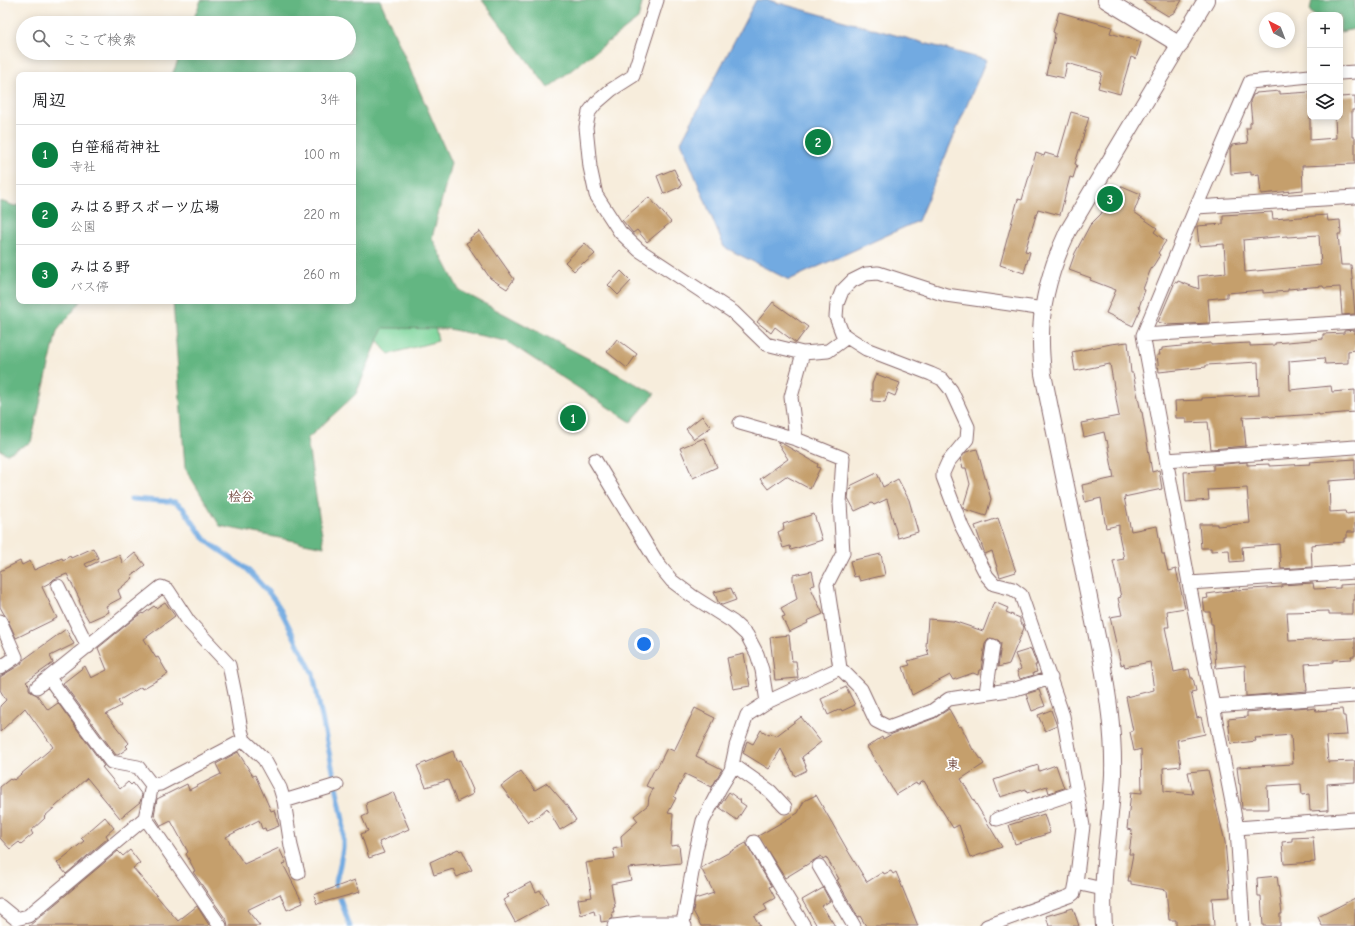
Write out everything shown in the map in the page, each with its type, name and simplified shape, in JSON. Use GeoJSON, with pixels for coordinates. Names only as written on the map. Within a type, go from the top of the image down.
{"type":"FeatureCollection","features":[{"type":"Feature","properties":{"kind":"street"},"geometry":{"type":"LineString","coordinates":[[657,0],[633,76],[611,90],[596,103],[589,112],[586,127],[590,167],[596,195],[620,232],[639,250],[733,312],[766,344],[803,353],[828,351],[846,337]]}},
{"type":"Feature","properties":{"kind":"street"},"geometry":{"type":"LineString","coordinates":[[1106,0],[1180,46]]}},
{"type":"Feature","properties":{"kind":"street"},"geometry":{"type":"LineString","coordinates":[[1104,926],[1103,889],[1113,775],[1112,737],[1102,656],[1043,374],[1041,342],[1044,309],[1050,277],[1060,248],[1068,232],[1206,0]]}},
{"type":"Feature","properties":{"kind":"street"},"geometry":{"type":"LineString","coordinates":[[1343,74],[1355,72]]}},
{"type":"Feature","properties":{"kind":"street"},"geometry":{"type":"LineString","coordinates":[[1243,926],[1237,828],[1189,583],[1144,335],[1196,207],[1250,82],[1307,76]]}},
{"type":"Feature","properties":{"kind":"street"},"geometry":{"type":"LineString","coordinates":[[1196,207],[1355,197]]}},
{"type":"Feature","properties":{"kind":"street"},"geometry":{"type":"LineString","coordinates":[[987,926],[1070,896],[1074,893],[1083,826],[1063,716],[1021,595],[1013,589],[994,584],[987,576],[962,527],[943,477],[943,473],[948,462],[967,439],[968,427],[951,390],[942,379],[866,349],[846,337],[842,333],[836,317],[836,304],[842,291],[852,281],[866,274],[878,273],[946,295],[1044,309]]}},
{"type":"Feature","properties":{"kind":"street"},"geometry":{"type":"LineString","coordinates":[[1144,335],[1355,322]]}},
{"type":"Feature","properties":{"kind":"street"},"geometry":{"type":"LineString","coordinates":[[796,439],[790,397],[803,353]]}},
{"type":"Feature","properties":{"kind":"street"},"geometry":{"type":"LineString","coordinates":[[740,423],[796,439],[843,458],[840,503],[843,554],[827,584],[840,668],[861,689],[876,721],[888,727],[932,710],[950,699],[1015,689],[1050,678]]}},
{"type":"Feature","properties":{"kind":"street"},"geometry":{"type":"LineString","coordinates":[[1166,460],[1355,447]]}},
{"type":"Feature","properties":{"kind":"street"},"geometry":{"type":"LineString","coordinates":[[595,460],[658,564],[672,581],[692,596],[733,622],[747,635],[757,654],[762,670],[768,702]]}},
{"type":"Feature","properties":{"kind":"street"},"geometry":{"type":"LineString","coordinates":[[1189,583],[1355,572]]}},
{"type":"Feature","properties":{"kind":"street"},"geometry":{"type":"LineString","coordinates":[[58,586],[60,602],[88,647]]}},
{"type":"Feature","properties":{"kind":"street"},"geometry":{"type":"LineString","coordinates":[[37,687],[161,587],[168,590],[189,622],[229,665],[244,740],[264,759],[280,788],[284,800],[291,846],[298,873]]}},
{"type":"Feature","properties":{"kind":"street"},"geometry":{"type":"LineString","coordinates":[[0,668],[16,657],[4,620]]}},
{"type":"Feature","properties":{"kind":"street"},"geometry":{"type":"LineString","coordinates":[[986,693],[993,646]]}},
{"type":"Feature","properties":{"kind":"street"},"geometry":{"type":"LineString","coordinates":[[614,926],[639,922],[684,925],[696,850],[703,820],[731,770],[736,746],[747,715],[768,702],[840,668]]}},
{"type":"Feature","properties":{"kind":"street"},"geometry":{"type":"LineString","coordinates":[[0,906],[16,919],[28,916],[145,818],[152,785],[138,767],[111,762],[94,748],[49,678]]}},
{"type":"Feature","properties":{"kind":"street"},"geometry":{"type":"LineString","coordinates":[[1213,706],[1355,696]]}},
{"type":"Feature","properties":{"kind":"street"},"geometry":{"type":"LineString","coordinates":[[152,785],[160,784],[244,740]]}},
{"type":"Feature","properties":{"kind":"street"},"geometry":{"type":"LineString","coordinates":[[732,764],[770,791],[785,807]]}},
{"type":"Feature","properties":{"kind":"street"},"geometry":{"type":"LineString","coordinates":[[284,800],[337,784]]}},
{"type":"Feature","properties":{"kind":"street"},"geometry":{"type":"LineString","coordinates":[[997,819],[1027,802],[1077,792]]}},
{"type":"Feature","properties":{"kind":"street"},"geometry":{"type":"LineString","coordinates":[[145,818],[220,926]]}},
{"type":"Feature","properties":{"kind":"street"},"geometry":{"type":"LineString","coordinates":[[1237,828],[1355,819]]}},
{"type":"Feature","properties":{"kind":"street"},"geometry":{"type":"LineString","coordinates":[[754,842],[798,924]]}},
{"type":"Feature","properties":{"kind":"street"},"geometry":{"type":"LineString","coordinates":[[819,866],[854,926]]}},
{"type":"Feature","properties":{"kind":"street"},"geometry":{"type":"LineString","coordinates":[[1076,884],[1103,889]]}},
{"type":"Feature","properties":{"kind":"green space"},"geometry":{"type":"Polygon","coordinates":[[[201,0],[380,0],[451,163],[432,238],[459,290],[655,394],[631,422],[506,341],[449,329],[383,328],[356,394],[307,439],[324,547],[220,526],[185,468],[173,304],[356,304],[356,72],[173,72],[178,60],[356,60],[356,16],[195,16],[201,0]]]}},
{"type":"Feature","properties":{"kind":"green space"},"geometry":{"type":"Polygon","coordinates":[[[482,0],[643,0],[638,19],[548,88],[482,0]]]}},
{"type":"Feature","properties":{"kind":"green space"},"geometry":{"type":"Polygon","coordinates":[[[1312,0],[1355,0],[1355,29],[1343,31],[1343,12],[1310,11],[1312,0]]]}},
{"type":"Feature","properties":{"kind":"green space"},"geometry":{"type":"Polygon","coordinates":[[[0,201],[16,206],[16,304],[79,304],[57,331],[31,442],[7,454],[0,450],[0,201]]]}},
{"type":"Feature","properties":{"kind":"green space"},"geometry":{"type":"Polygon","coordinates":[[[356,302],[435,326],[438,341],[389,354],[384,349],[354,304],[356,304],[356,302]]]}},
{"type":"Feature","properties":{"kind":"water"},"geometry":{"type":"Polygon","coordinates":[[[756,0],[768,0],[986,60],[918,221],[789,280],[724,247],[681,142],[756,0]]]}},
{"type":"Feature","properties":{"kind":"building"},"geometry":{"type":"Polygon","coordinates":[[[1142,0],[1182,0],[1175,12],[1168,16],[1142,0]]]}},
{"type":"Feature","properties":{"kind":"building"},"geometry":{"type":"Polygon","coordinates":[[[1059,12],[1112,27],[1110,33],[1141,42],[1136,59],[1131,57],[1120,94],[1098,88],[1102,73],[1067,63],[1064,78],[1046,74],[1054,41],[1055,33],[1053,32],[1059,12]]]}},
{"type":"Feature","properties":{"kind":"building"},"geometry":{"type":"Polygon","coordinates":[[[1280,91],[1280,94],[1307,92],[1307,120],[1310,120],[1310,140],[1336,138],[1335,120],[1343,120],[1343,97],[1355,96],[1355,110],[1352,110],[1352,137],[1355,137],[1355,164],[1302,166],[1303,190],[1261,194],[1259,174],[1251,175],[1251,172],[1231,174],[1230,149],[1232,145],[1248,143],[1246,128],[1250,128],[1250,123],[1252,122],[1250,101],[1256,93],[1280,91]]]}},
{"type":"Feature","properties":{"kind":"building"},"geometry":{"type":"Polygon","coordinates":[[[1071,112],[1089,117],[1075,164],[1077,165],[1073,178],[1070,177],[1060,215],[1038,209],[1025,251],[1030,252],[1024,273],[1000,265],[1018,199],[1022,200],[1036,153],[1044,156],[1045,153],[1058,157],[1071,112]]]}},
{"type":"Feature","properties":{"kind":"building"},"geometry":{"type":"Polygon","coordinates":[[[674,169],[682,186],[664,194],[657,176],[674,169]]]}},
{"type":"Feature","properties":{"kind":"building"},"geometry":{"type":"Polygon","coordinates":[[[1122,186],[1141,194],[1134,212],[1157,228],[1154,232],[1166,241],[1158,253],[1160,255],[1150,271],[1143,289],[1145,290],[1139,307],[1141,308],[1133,326],[1106,313],[1116,290],[1090,280],[1091,278],[1069,270],[1075,253],[1090,225],[1101,214],[1104,208],[1111,212],[1122,186]]]}},
{"type":"Feature","properties":{"kind":"building"},"geometry":{"type":"Polygon","coordinates":[[[649,197],[671,222],[647,242],[637,230],[633,233],[622,220],[649,197]]]}},
{"type":"Feature","properties":{"kind":"building"},"geometry":{"type":"Polygon","coordinates":[[[1272,212],[1273,219],[1327,215],[1328,221],[1340,220],[1341,234],[1338,234],[1341,265],[1351,265],[1355,314],[1342,315],[1340,287],[1324,288],[1323,286],[1263,293],[1263,290],[1227,293],[1227,297],[1208,299],[1210,323],[1168,325],[1158,322],[1175,282],[1177,283],[1178,281],[1199,289],[1198,276],[1226,273],[1224,244],[1199,246],[1197,226],[1223,224],[1223,215],[1272,212]],[[1319,235],[1243,240],[1245,272],[1321,265],[1319,235]]]}},
{"type":"Feature","properties":{"kind":"building"},"geometry":{"type":"Polygon","coordinates":[[[480,231],[514,279],[507,289],[490,278],[466,243],[480,231]]]}},
{"type":"Feature","properties":{"kind":"building"},"geometry":{"type":"Polygon","coordinates":[[[585,243],[595,254],[574,271],[565,262],[585,243]]]}},
{"type":"Feature","properties":{"kind":"building"},"geometry":{"type":"Polygon","coordinates":[[[621,271],[631,281],[618,295],[608,285],[621,271]]]}},
{"type":"Feature","properties":{"kind":"building"},"geometry":{"type":"Polygon","coordinates":[[[773,302],[808,327],[796,343],[775,327],[771,333],[757,322],[773,302]]]}},
{"type":"Feature","properties":{"kind":"building"},"geometry":{"type":"Polygon","coordinates":[[[1355,330],[1355,350],[1348,351],[1348,363],[1325,364],[1324,358],[1289,361],[1290,390],[1331,386],[1332,392],[1355,390],[1355,412],[1319,415],[1243,417],[1246,446],[1211,449],[1208,422],[1186,423],[1186,418],[1176,418],[1175,401],[1259,395],[1258,362],[1206,365],[1206,367],[1159,372],[1157,355],[1160,355],[1159,351],[1162,350],[1162,348],[1211,343],[1211,345],[1250,343],[1250,346],[1275,345],[1275,343],[1323,339],[1323,334],[1344,333],[1344,331],[1355,330]]]}},
{"type":"Feature","properties":{"kind":"building"},"geometry":{"type":"Polygon","coordinates":[[[617,339],[637,354],[627,368],[607,352],[617,339]]]}},
{"type":"Feature","properties":{"kind":"building"},"geometry":{"type":"Polygon","coordinates":[[[1128,342],[1131,373],[1133,373],[1142,412],[1152,472],[1159,470],[1162,489],[1124,497],[1131,531],[1157,526],[1162,554],[1164,554],[1168,571],[1176,569],[1185,608],[1167,611],[1169,627],[1165,627],[1174,672],[1189,669],[1191,678],[1193,678],[1196,691],[1191,692],[1197,718],[1201,717],[1205,734],[1177,740],[1181,766],[1163,768],[1164,791],[1193,794],[1188,772],[1208,770],[1225,842],[1230,897],[1212,898],[1214,926],[1176,926],[1176,920],[1169,920],[1166,890],[1131,884],[1131,881],[1128,881],[1133,854],[1129,854],[1132,830],[1127,829],[1131,792],[1142,793],[1141,749],[1134,751],[1130,732],[1133,731],[1126,697],[1154,690],[1150,662],[1125,667],[1124,664],[1121,665],[1110,617],[1122,615],[1118,598],[1121,597],[1113,561],[1124,559],[1119,535],[1119,525],[1106,528],[1101,498],[1085,502],[1082,485],[1114,478],[1107,440],[1106,441],[1104,432],[1084,437],[1081,423],[1119,416],[1110,364],[1075,371],[1072,352],[1128,342]]]}},
{"type":"Feature","properties":{"kind":"building"},"geometry":{"type":"Polygon","coordinates":[[[876,374],[900,383],[895,396],[888,393],[885,402],[872,401],[872,384],[876,374]]]}},
{"type":"Feature","properties":{"kind":"building"},"geometry":{"type":"Polygon","coordinates":[[[702,416],[711,427],[694,439],[686,429],[702,416]]]}},
{"type":"Feature","properties":{"kind":"building"},"geometry":{"type":"Polygon","coordinates":[[[704,438],[717,467],[693,478],[680,448],[704,438]]]}},
{"type":"Feature","properties":{"kind":"building"},"geometry":{"type":"Polygon","coordinates":[[[777,442],[818,464],[817,467],[820,468],[810,489],[786,476],[768,489],[760,479],[788,459],[777,442]]]}},
{"type":"Feature","properties":{"kind":"building"},"geometry":{"type":"Polygon","coordinates":[[[977,449],[991,499],[986,516],[964,509],[963,507],[970,484],[966,468],[963,468],[960,459],[966,452],[977,449]]]}},
{"type":"Feature","properties":{"kind":"building"},"geometry":{"type":"Polygon","coordinates":[[[1355,459],[1355,479],[1329,481],[1330,512],[1345,511],[1346,514],[1355,513],[1355,532],[1347,532],[1347,538],[1344,538],[1344,542],[1311,545],[1312,567],[1281,569],[1279,544],[1242,547],[1243,561],[1230,562],[1229,550],[1211,551],[1211,548],[1201,548],[1199,524],[1217,524],[1217,526],[1250,523],[1247,488],[1208,490],[1209,500],[1186,502],[1184,472],[1213,470],[1213,465],[1247,462],[1247,465],[1269,464],[1269,466],[1311,464],[1310,462],[1355,459]]]}},
{"type":"Feature","properties":{"kind":"building"},"geometry":{"type":"Polygon","coordinates":[[[877,473],[883,487],[898,479],[909,500],[918,532],[898,538],[887,499],[874,505],[872,503],[855,511],[848,498],[849,490],[852,489],[850,486],[877,473]]]}},
{"type":"Feature","properties":{"kind":"building"},"geometry":{"type":"Polygon","coordinates":[[[814,514],[822,540],[791,550],[790,546],[783,548],[778,532],[784,529],[783,524],[814,514]]]}},
{"type":"Feature","properties":{"kind":"building"},"geometry":{"type":"Polygon","coordinates":[[[998,518],[1016,572],[1000,577],[992,551],[985,554],[975,526],[998,518]]]}},
{"type":"Feature","properties":{"kind":"building"},"geometry":{"type":"Polygon","coordinates":[[[93,548],[98,558],[85,564],[87,567],[99,561],[119,555],[123,563],[135,553],[145,565],[131,576],[133,578],[118,590],[121,598],[106,606],[109,612],[89,621],[67,574],[54,579],[42,587],[57,618],[16,638],[0,607],[0,571],[20,561],[22,565],[30,561],[34,570],[62,558],[63,560],[70,556],[71,558],[93,548]]]}},
{"type":"Feature","properties":{"kind":"building"},"geometry":{"type":"Polygon","coordinates":[[[881,554],[885,575],[860,581],[858,576],[854,577],[850,561],[881,554]]]}},
{"type":"Feature","properties":{"kind":"building"},"geometry":{"type":"Polygon","coordinates":[[[812,571],[815,585],[810,586],[823,614],[807,621],[808,623],[789,632],[782,617],[785,616],[781,608],[797,599],[793,575],[812,571]]]}},
{"type":"Feature","properties":{"kind":"building"},"geometry":{"type":"Polygon","coordinates":[[[1313,583],[1314,589],[1340,588],[1340,585],[1355,584],[1353,614],[1329,614],[1329,611],[1287,612],[1289,641],[1355,638],[1355,656],[1351,656],[1352,659],[1305,664],[1307,691],[1246,696],[1245,665],[1216,668],[1213,624],[1211,624],[1210,612],[1205,612],[1203,599],[1208,598],[1207,594],[1235,590],[1282,587],[1282,585],[1313,583]]]}},
{"type":"Feature","properties":{"kind":"building"},"geometry":{"type":"Polygon","coordinates":[[[731,588],[736,600],[722,605],[719,604],[714,592],[731,588]]]}},
{"type":"Feature","properties":{"kind":"building"},"geometry":{"type":"Polygon","coordinates":[[[165,602],[175,616],[144,639],[156,658],[158,657],[168,674],[142,689],[141,687],[118,701],[121,706],[106,714],[129,743],[126,746],[128,748],[116,755],[63,683],[85,666],[91,678],[107,670],[98,648],[136,617],[154,606],[156,608],[165,602]]]}},
{"type":"Feature","properties":{"kind":"building"},"geometry":{"type":"Polygon","coordinates":[[[994,602],[1008,608],[1006,612],[1020,618],[1020,623],[1024,628],[1009,664],[998,667],[1001,643],[998,640],[990,638],[985,644],[981,670],[979,670],[978,675],[973,673],[953,680],[950,675],[912,695],[903,667],[910,665],[908,661],[929,655],[926,646],[928,619],[953,621],[983,631],[994,602]]]}},
{"type":"Feature","properties":{"kind":"building"},"geometry":{"type":"Polygon","coordinates":[[[66,629],[74,644],[50,656],[53,663],[26,682],[29,685],[29,689],[37,695],[48,710],[58,703],[104,766],[102,767],[120,789],[128,782],[131,785],[133,783],[142,795],[140,802],[120,818],[87,778],[44,817],[45,818],[31,831],[33,834],[21,844],[19,842],[10,849],[0,838],[0,787],[10,779],[14,780],[53,747],[25,708],[0,732],[0,706],[6,700],[0,690],[0,677],[21,664],[23,660],[66,629]]]}},
{"type":"Feature","properties":{"kind":"building"},"geometry":{"type":"Polygon","coordinates":[[[789,635],[792,661],[796,661],[798,678],[775,680],[770,637],[789,635]]]}},
{"type":"Feature","properties":{"kind":"building"},"geometry":{"type":"Polygon","coordinates":[[[1031,649],[1037,665],[1035,665],[1037,672],[1033,673],[1034,675],[1020,679],[1017,671],[1021,669],[1015,654],[1031,649]]]}},
{"type":"Feature","properties":{"kind":"building"},"geometry":{"type":"Polygon","coordinates":[[[744,654],[750,686],[733,689],[727,658],[744,654]]]}},
{"type":"Feature","properties":{"kind":"building"},"geometry":{"type":"Polygon","coordinates":[[[846,687],[855,705],[828,715],[821,699],[846,687]]]}},
{"type":"Feature","properties":{"kind":"building"},"geometry":{"type":"Polygon","coordinates":[[[1039,690],[1045,706],[1032,711],[1026,694],[1039,690]]]}},
{"type":"Feature","properties":{"kind":"building"},"geometry":{"type":"Polygon","coordinates":[[[1307,707],[1308,709],[1315,708],[1316,711],[1342,709],[1343,716],[1345,716],[1347,735],[1326,736],[1328,762],[1355,761],[1355,782],[1327,784],[1328,810],[1310,811],[1309,794],[1302,795],[1301,784],[1267,786],[1268,809],[1242,809],[1237,767],[1293,764],[1291,735],[1255,738],[1256,741],[1231,744],[1228,719],[1247,717],[1247,712],[1307,707]]]}},
{"type":"Feature","properties":{"kind":"building"},"geometry":{"type":"Polygon","coordinates":[[[695,708],[715,718],[696,756],[722,769],[712,787],[685,774],[674,797],[676,798],[668,813],[673,814],[671,846],[679,845],[681,863],[628,868],[631,880],[611,884],[615,907],[613,908],[614,912],[612,912],[613,918],[608,921],[601,922],[600,914],[595,915],[594,911],[581,915],[578,899],[592,897],[586,863],[615,858],[613,849],[622,847],[621,836],[638,821],[634,816],[648,805],[649,797],[653,789],[646,786],[655,768],[657,768],[667,748],[674,751],[695,708]]]}},
{"type":"Feature","properties":{"kind":"building"},"geometry":{"type":"Polygon","coordinates":[[[949,709],[959,727],[961,726],[973,750],[974,749],[984,764],[961,779],[1002,847],[970,858],[959,825],[953,828],[924,781],[917,785],[916,783],[896,795],[867,747],[882,737],[883,739],[892,734],[935,718],[949,709]]]}},
{"type":"Feature","properties":{"kind":"building"},"geometry":{"type":"Polygon","coordinates":[[[1051,710],[1057,726],[1045,731],[1038,715],[1051,710]]]}},
{"type":"Feature","properties":{"kind":"building"},"geometry":{"type":"Polygon","coordinates":[[[801,717],[821,742],[802,757],[807,770],[795,776],[781,749],[769,769],[743,753],[747,741],[753,744],[761,730],[769,735],[770,733],[776,736],[801,717]]]}},
{"type":"Feature","properties":{"kind":"building"},"geometry":{"type":"Polygon","coordinates":[[[453,751],[456,761],[460,760],[473,790],[473,794],[457,802],[448,780],[426,787],[417,766],[453,751]]]}},
{"type":"Feature","properties":{"kind":"building"},"geometry":{"type":"Polygon","coordinates":[[[238,752],[253,776],[255,775],[271,811],[274,810],[279,826],[266,831],[265,828],[262,829],[259,820],[226,837],[244,864],[279,848],[286,863],[283,864],[303,903],[287,910],[280,894],[247,910],[260,926],[228,926],[227,921],[193,872],[195,871],[186,854],[188,852],[171,821],[161,826],[154,815],[157,799],[187,784],[189,790],[221,774],[216,764],[238,752]]]}},
{"type":"Feature","properties":{"kind":"building"},"geometry":{"type":"Polygon","coordinates":[[[1038,765],[1039,771],[1056,765],[1064,788],[1049,793],[1047,786],[1027,793],[1026,789],[1000,797],[994,780],[1038,765]]]}},
{"type":"Feature","properties":{"kind":"building"},"geometry":{"type":"Polygon","coordinates":[[[521,771],[535,790],[547,783],[567,806],[576,820],[560,830],[547,808],[532,821],[531,819],[528,822],[501,786],[521,771]]]}},
{"type":"Feature","properties":{"kind":"building"},"geometry":{"type":"Polygon","coordinates":[[[393,792],[409,829],[379,842],[384,853],[369,858],[361,834],[368,831],[362,817],[368,814],[366,803],[393,792]]]}},
{"type":"Feature","properties":{"kind":"building"},"geometry":{"type":"Polygon","coordinates":[[[729,792],[746,806],[737,820],[719,807],[729,792]]]}},
{"type":"Feature","properties":{"kind":"building"},"geometry":{"type":"Polygon","coordinates":[[[816,795],[867,882],[883,872],[884,874],[891,871],[893,874],[896,872],[918,926],[866,926],[860,916],[858,917],[826,857],[823,859],[821,856],[785,878],[758,836],[798,813],[804,801],[816,795]]]}},
{"type":"Feature","properties":{"kind":"building"},"geometry":{"type":"Polygon","coordinates":[[[1044,814],[1050,833],[1015,844],[1009,825],[1044,814]]]}},
{"type":"Feature","properties":{"kind":"building"},"geometry":{"type":"Polygon","coordinates":[[[105,817],[114,828],[106,835],[108,838],[66,874],[57,863],[84,841],[81,838],[105,817]]]}},
{"type":"Feature","properties":{"kind":"building"},"geometry":{"type":"Polygon","coordinates":[[[1313,837],[1315,862],[1284,864],[1282,842],[1292,841],[1292,838],[1313,837]]]}},
{"type":"Feature","properties":{"kind":"building"},"geometry":{"type":"Polygon","coordinates":[[[746,843],[771,886],[769,887],[775,898],[764,904],[767,910],[754,916],[760,926],[701,926],[693,911],[695,899],[714,893],[701,868],[746,843]]]}},
{"type":"Feature","properties":{"kind":"building"},"geometry":{"type":"Polygon","coordinates":[[[458,849],[460,851],[462,850],[472,870],[457,877],[453,869],[434,875],[430,862],[458,849]]]}},
{"type":"Feature","properties":{"kind":"building"},"geometry":{"type":"Polygon","coordinates":[[[130,850],[140,863],[133,868],[178,921],[197,906],[209,925],[29,926],[118,851],[123,856],[130,850]]]}},
{"type":"Feature","properties":{"kind":"building"},"geometry":{"type":"Polygon","coordinates":[[[1277,876],[1282,914],[1280,914],[1280,926],[1263,926],[1261,896],[1258,896],[1257,878],[1277,876]]]}},
{"type":"Feature","properties":{"kind":"building"},"geometry":{"type":"Polygon","coordinates":[[[355,880],[360,892],[317,904],[314,895],[355,880]]]}},
{"type":"Feature","properties":{"kind":"building"},"geometry":{"type":"Polygon","coordinates":[[[531,882],[536,892],[540,890],[548,904],[515,922],[503,900],[509,897],[507,895],[531,882]]]}},
{"type":"Feature","properties":{"kind":"building"},"geometry":{"type":"Polygon","coordinates":[[[823,888],[830,901],[822,906],[835,926],[817,926],[802,900],[823,888]]]}},
{"type":"Feature","properties":{"kind":"building"},"geometry":{"type":"Polygon","coordinates":[[[1355,898],[1355,926],[1322,926],[1318,917],[1355,898]]]}},
{"type":"Feature","properties":{"kind":"building"},"geometry":{"type":"Polygon","coordinates":[[[1073,908],[1079,926],[1049,926],[1046,916],[1073,908]]]}},
{"type":"Feature","properties":{"kind":"waterway"},"geometry":{"type":"LineString","coordinates":[[131,499],[175,502],[183,508],[203,537],[247,569],[278,605],[313,674],[343,820],[343,848],[335,885],[350,926]]}},
{"type":"Feature","properties":{"kind":"place","name":"みはる野スポーツ広場"},"geometry":{"type":"Point","coordinates":[818,142]}},
{"type":"Feature","properties":{"kind":"place","name":"みはる野"},"geometry":{"type":"Point","coordinates":[1110,199]}},
{"type":"Feature","properties":{"kind":"place","name":"白笹稲荷神社"},"geometry":{"type":"Point","coordinates":[573,418]}},
{"type":"Feature","properties":{"kind":"district","name":"桧谷"},"geometry":{"type":"Point","coordinates":[241,496]}},
{"type":"Feature","properties":{"kind":"district","name":"東"},"geometry":{"type":"Point","coordinates":[953,764]}}]}
